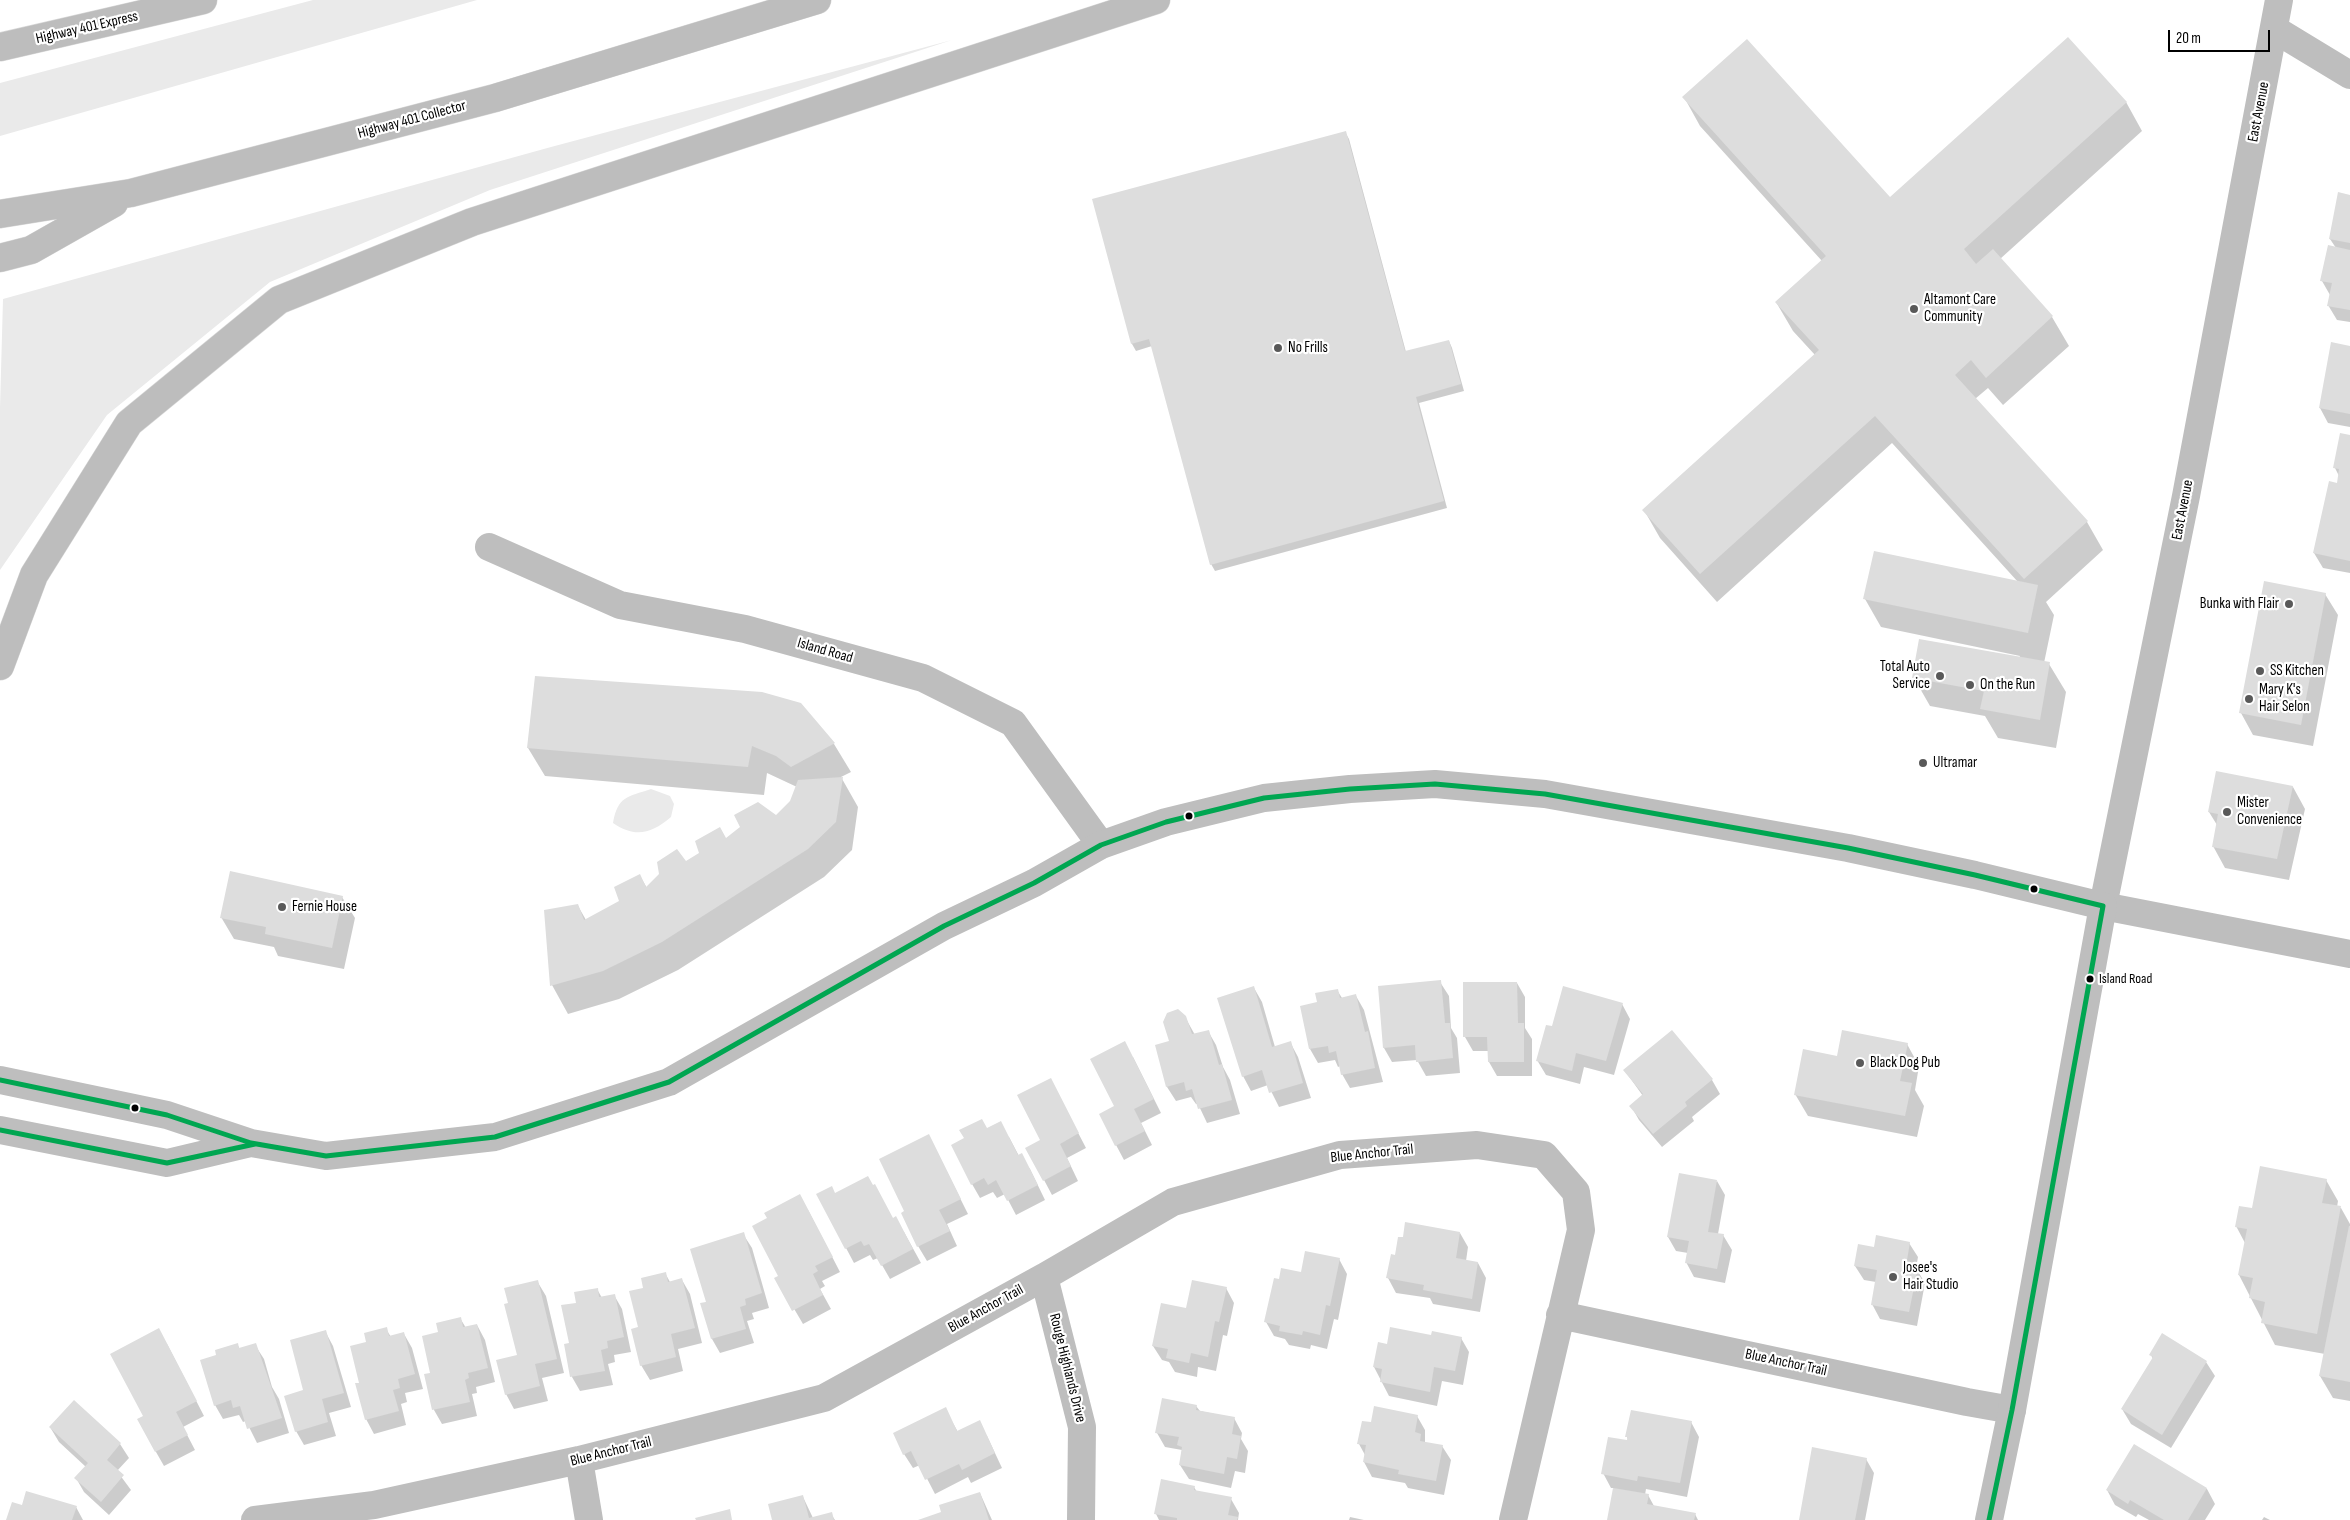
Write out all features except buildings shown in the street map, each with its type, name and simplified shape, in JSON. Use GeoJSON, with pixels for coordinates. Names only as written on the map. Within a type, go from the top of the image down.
{"type":"FeatureCollection","features":[{"type":"Feature","properties":{"kind":"highway","name":"Highway 401 Express"},"geometry":{"type":"LineString","coordinates":[[0,47],[203,0]]}},
{"type":"Feature","properties":{"kind":"highway","name":"Highway 401 Collector"},"geometry":{"type":"LineString","coordinates":[[0,214],[130,193],[495,98],[817,0]]}},
{"type":"Feature","properties":{"kind":"highway"},"geometry":{"type":"LineString","coordinates":[[0,666],[34,575],[129,423],[278,300],[472,222],[1156,0]]}},
{"type":"Feature","properties":{"kind":"highway"},"geometry":{"type":"LineString","coordinates":[[0,258],[31,250],[130,193]]}},
{"type":"Feature","properties":{"kind":"street","name":"East Avenue"},"geometry":{"type":"LineString","coordinates":[[1989,1520],[2012,1410],[2102,906],[2186,496],[2279,0]]}},
{"type":"Feature","properties":{"kind":"street"},"geometry":{"type":"LineString","coordinates":[[2274,29],[2350,76]]}},
{"type":"Feature","properties":{"kind":"street","name":"Island Road"},"geometry":{"type":"LineString","coordinates":[[489,547],[620,605],[745,628],[923,678],[1013,722],[1101,845]]}},
{"type":"Feature","properties":{"kind":"street"},"geometry":{"type":"LineString","coordinates":[[0,1080],[167,1115],[251,1143],[326,1156],[495,1136],[669,1082],[944,926],[1034,883],[1101,845],[1166,822],[1264,798],[1350,789],[1434,784],[1545,794],[1848,848],[1975,875],[2102,906],[2350,954]]}},
{"type":"Feature","properties":{"kind":"street"},"geometry":{"type":"LineString","coordinates":[[0,1130],[167,1162],[251,1143]]}},
{"type":"Feature","properties":{"kind":"street","name":"Blue Anchor Trail"},"geometry":{"type":"LineString","coordinates":[[255,1520],[374,1505],[579,1460],[824,1398],[1044,1277],[1173,1202],[1340,1155],[1477,1144],[1544,1155],[1576,1192],[1581,1230],[1512,1520]]}},
{"type":"Feature","properties":{"kind":"street","name":"Rouge Highlands Drive"},"geometry":{"type":"LineString","coordinates":[[1044,1277],[1082,1427],[1081,1520]]}},
{"type":"Feature","properties":{"kind":"street","name":"Blue Anchor Trail"},"geometry":{"type":"LineString","coordinates":[[1560,1315],[2012,1410]]}},
{"type":"Feature","properties":{"kind":"street"},"geometry":{"type":"LineString","coordinates":[[579,1460],[588,1520]]}},
{"type":"Feature","properties":{"kind":"shaded area"},"geometry":{"type":"Polygon","coordinates":[[[313,0],[477,0],[0,136],[0,83],[313,0]]]}},
{"type":"Feature","properties":{"kind":"shaded area"},"geometry":{"type":"Polygon","coordinates":[[[952,40],[490,190],[270,282],[107,415],[0,570],[0,408],[3,299],[551,147],[952,40]]]}},
{"type":"Feature","properties":{"kind":"shaded area"},"geometry":{"type":"Polygon","coordinates":[[[651,789],[670,796],[674,804],[671,817],[657,827],[643,832],[629,831],[613,823],[621,802],[630,796],[651,789]]]}},
{"type":"Feature","properties":{"kind":"transit line"},"geometry":{"type":"LineString","coordinates":[[0,1080],[167,1115],[251,1143],[326,1156],[495,1137],[669,1082],[944,926],[1034,883],[1101,845],[1166,822],[1264,798],[1350,789],[1435,784],[1545,794],[1848,848],[1975,875],[2103,906]]}},
{"type":"Feature","properties":{"kind":"transit line"},"geometry":{"type":"LineString","coordinates":[[1989,1520],[2012,1410],[2103,906]]}},
{"type":"Feature","properties":{"kind":"transit line"},"geometry":{"type":"LineString","coordinates":[[0,1130],[167,1163],[255,1144]]}},
{"type":"Feature","properties":{"kind":"place","name":"Altamont Care Community"},"geometry":{"type":"Point","coordinates":[1914,309]}},
{"type":"Feature","properties":{"kind":"place","name":"No Frills"},"geometry":{"type":"Point","coordinates":[1278,348]}},
{"type":"Feature","properties":{"kind":"place","name":"Bunka with Flair"},"geometry":{"type":"Point","coordinates":[2289,604]}},
{"type":"Feature","properties":{"kind":"place","name":"SS Kitchen"},"geometry":{"type":"Point","coordinates":[2260,671]}},
{"type":"Feature","properties":{"kind":"place","name":"Total Auto Service"},"geometry":{"type":"Point","coordinates":[1940,676]}},
{"type":"Feature","properties":{"kind":"place","name":"On the Run"},"geometry":{"type":"Point","coordinates":[1970,685]}},
{"type":"Feature","properties":{"kind":"place","name":"Mary K's Hair Selon"},"geometry":{"type":"Point","coordinates":[2249,699]}},
{"type":"Feature","properties":{"kind":"place","name":"Ultramar"},"geometry":{"type":"Point","coordinates":[1923,763]}},
{"type":"Feature","properties":{"kind":"place","name":"Mister Convenience"},"geometry":{"type":"Point","coordinates":[2227,812]}},
{"type":"Feature","properties":{"kind":"place","name":"Fernie House"},"geometry":{"type":"Point","coordinates":[282,907]}},
{"type":"Feature","properties":{"kind":"place","name":"Island Road"},"geometry":{"type":"Point","coordinates":[2090,979]}},
{"type":"Feature","properties":{"kind":"place","name":"Black Dog Pub"},"geometry":{"type":"Point","coordinates":[1860,1063]}},
{"type":"Feature","properties":{"kind":"place","name":"Josee's Hair Studio"},"geometry":{"type":"Point","coordinates":[1893,1277]}}]}
